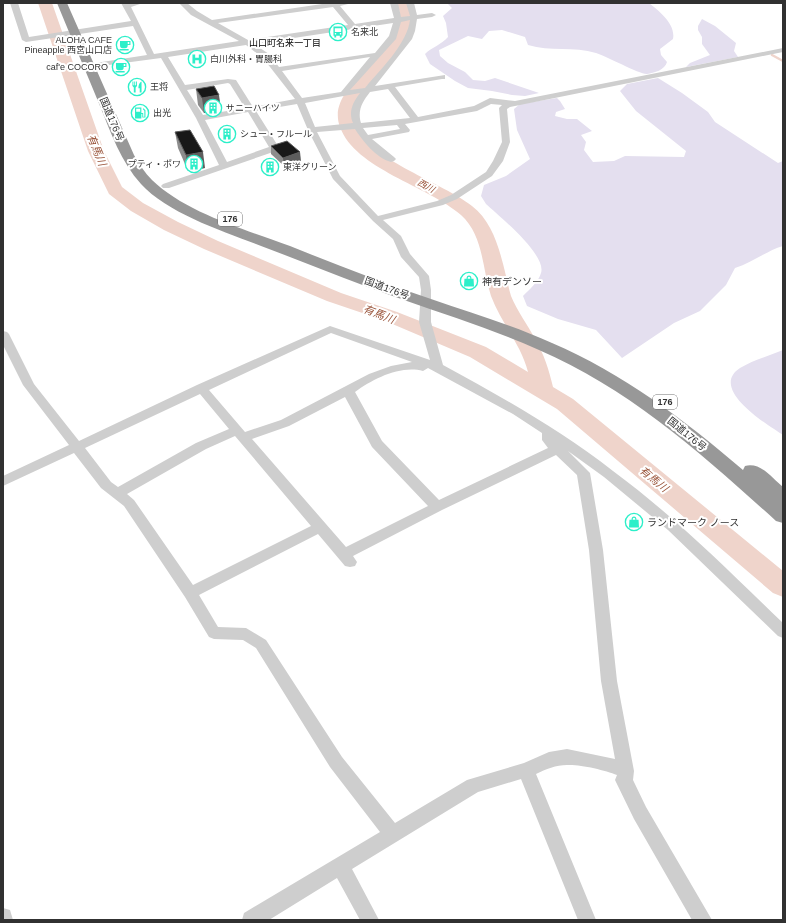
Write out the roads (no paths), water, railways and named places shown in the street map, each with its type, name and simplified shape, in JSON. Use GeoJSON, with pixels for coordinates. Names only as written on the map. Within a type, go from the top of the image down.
{"type":"FeatureCollection","features":[{"type":"Feature","properties":{"kind":"highway","name":"国道176号"},"geometry":{"type":"LineString","coordinates":[[62,3],[95,65],[136,148],[152,173],[166,186],[215,214],[426,296],[495,319],[533,328],[566,342],[618,370],[670,405],[783,498]]}},
{"type":"Feature","properties":{"kind":"highway","name":"国道176号"},"geometry":{"type":"LineString","coordinates":[[73,3],[78,32]]}},
{"type":"Feature","properties":{"kind":"highway","name":"国道176号"},"geometry":{"type":"LineString","coordinates":[[95,65],[127,155],[138,173],[151,187],[194,213],[230,229],[355,277],[426,296]]}},
{"type":"Feature","properties":{"kind":"highway","name":"国道176号"},"geometry":{"type":"LineString","coordinates":[[495,319],[599,372],[631,392],[678,426],[748,484],[783,516]]}},
{"type":"Feature","properties":{"kind":"street"},"geometry":{"type":"LineString","coordinates":[[14,3],[26,40],[135,22]]}},
{"type":"Feature","properties":{"kind":"street"},"geometry":{"type":"LineString","coordinates":[[140,3],[125,4],[152,56]]}},
{"type":"Feature","properties":{"kind":"street"},"geometry":{"type":"LineString","coordinates":[[184,3],[194,13],[262,52],[300,101],[312,130],[336,177],[376,219],[397,238],[405,255],[424,276],[426,296],[424,322],[440,366]]}},
{"type":"Feature","properties":{"kind":"street"},"geometry":{"type":"LineString","coordinates":[[211,22],[272,11],[348,3]]}},
{"type":"Feature","properties":{"kind":"street"},"geometry":{"type":"LineString","coordinates":[[345,94],[345,91],[392,37],[398,20],[394,3]]}},
{"type":"Feature","properties":{"kind":"street"},"geometry":{"type":"LineString","coordinates":[[391,159],[365,138],[357,126],[354,111],[361,96],[410,37],[414,17],[410,3]]}},
{"type":"Feature","properties":{"kind":"street"},"geometry":{"type":"LineString","coordinates":[[334,4],[354,27]]}},
{"type":"Feature","properties":{"kind":"street"},"geometry":{"type":"LineString","coordinates":[[95,65],[432,15]]}},
{"type":"Feature","properties":{"kind":"street"},"geometry":{"type":"LineString","coordinates":[[312,130],[416,120],[477,108],[490,101],[513,103],[783,50]]}},
{"type":"Feature","properties":{"kind":"street"},"geometry":{"type":"LineString","coordinates":[[163,55],[200,118],[224,166]]}},
{"type":"Feature","properties":{"kind":"street"},"geometry":{"type":"LineString","coordinates":[[276,70],[377,55]]}},
{"type":"Feature","properties":{"kind":"street"},"geometry":{"type":"LineString","coordinates":[[200,118],[442,77]]}},
{"type":"Feature","properties":{"kind":"street"},"geometry":{"type":"LineString","coordinates":[[166,186],[273,150],[274,146],[233,82],[228,81],[182,88]]}},
{"type":"Feature","properties":{"kind":"street"},"geometry":{"type":"LineString","coordinates":[[390,86],[416,120]]}},
{"type":"Feature","properties":{"kind":"street"},"geometry":{"type":"LineString","coordinates":[[376,219],[440,203],[489,174],[498,161],[506,142],[503,108],[513,103]]}},
{"type":"Feature","properties":{"kind":"street"},"geometry":{"type":"LineString","coordinates":[[365,138],[406,130],[399,122]]}},
{"type":"Feature","properties":{"kind":"street"},"geometry":{"type":"LineString","coordinates":[[3,481],[330,328],[440,366],[548,431],[596,465],[673,526],[783,632]]}},
{"type":"Feature","properties":{"kind":"street"},"geometry":{"type":"LineString","coordinates":[[3,334],[29,385],[106,485],[129,503],[190,593],[214,633],[246,634],[261,644],[336,762],[393,835]]}},
{"type":"Feature","properties":{"kind":"street"},"geometry":{"type":"LineString","coordinates":[[117,494],[201,446],[240,434],[285,423],[348,392],[357,384],[400,367],[412,364],[420,365],[434,371],[440,366]]}},
{"type":"Feature","properties":{"kind":"street"},"geometry":{"type":"LineString","coordinates":[[201,388],[346,558],[437,507],[557,449]]}},
{"type":"Feature","properties":{"kind":"street"},"geometry":{"type":"LineString","coordinates":[[348,392],[377,444],[437,507]]}},
{"type":"Feature","properties":{"kind":"street"},"geometry":{"type":"LineString","coordinates":[[548,431],[548,440],[583,473],[596,550],[609,681],[626,772],[624,780],[640,813],[703,920]]}},
{"type":"Feature","properties":{"kind":"street"},"geometry":{"type":"LineString","coordinates":[[190,593],[320,527]]}},
{"type":"Feature","properties":{"kind":"street"},"geometry":{"type":"LineString","coordinates":[[251,920],[340,865],[474,786],[526,770],[549,760],[566,757],[609,764],[626,772]]}},
{"type":"Feature","properties":{"kind":"street"},"geometry":{"type":"LineString","coordinates":[[526,770],[587,920]]}},
{"type":"Feature","properties":{"kind":"street"},"geometry":{"type":"LineString","coordinates":[[340,865],[370,920]]}},
{"type":"Feature","properties":{"kind":"waterway","name":"有馬川"},"geometry":{"type":"LineString","coordinates":[[45,3],[96,151],[115,190],[137,207],[171,226],[211,245],[334,297],[390,316],[478,352],[543,391]]}},
{"type":"Feature","properties":{"kind":"waterway","name":"西川"},"geometry":{"type":"LineString","coordinates":[[404,3],[407,14],[406,23],[399,42],[352,95],[346,109],[346,123],[350,132],[360,144],[373,155],[388,166],[454,202],[467,211],[479,225],[490,251],[502,297],[534,358],[543,391]]}},
{"type":"Feature","properties":{"kind":"waterway"},"geometry":{"type":"LineString","coordinates":[[772,55],[783,61]]}},
{"type":"Feature","properties":{"kind":"waterway","name":"有馬川"},"geometry":{"type":"LineString","coordinates":[[543,391],[565,404],[783,586]]}},
{"type":"Feature","properties":{"kind":"place","name":"名来北"},"geometry":{"type":"Point","coordinates":[338,32]}},
{"type":"Feature","properties":{"kind":"place","name":"ALOHA CAFE Pineapple 西宮山口店"},"geometry":{"type":"Point","coordinates":[125,45]}},
{"type":"Feature","properties":{"kind":"place","name":"白川外科・胃腸科"},"geometry":{"type":"Point","coordinates":[197,59]}},
{"type":"Feature","properties":{"kind":"place","name":"caf'e COCORO"},"geometry":{"type":"Point","coordinates":[121,67]}},
{"type":"Feature","properties":{"kind":"place","name":"王将"},"geometry":{"type":"Point","coordinates":[137,87]}},
{"type":"Feature","properties":{"kind":"place","name":"サニーハイツ"},"geometry":{"type":"Point","coordinates":[213,108]}},
{"type":"Feature","properties":{"kind":"place","name":"出光"},"geometry":{"type":"Point","coordinates":[140,113]}},
{"type":"Feature","properties":{"kind":"place","name":"シュー・フルール"},"geometry":{"type":"Point","coordinates":[227,134]}},
{"type":"Feature","properties":{"kind":"place","name":"プティ・ポワ"},"geometry":{"type":"Point","coordinates":[194,164]}},
{"type":"Feature","properties":{"kind":"place","name":"東洋グリーン"},"geometry":{"type":"Point","coordinates":[270,167]}},
{"type":"Feature","properties":{"kind":"place","name":"神有デンソー"},"geometry":{"type":"Point","coordinates":[469,281]}},
{"type":"Feature","properties":{"kind":"place","name":"ランドマーク ノース"},"geometry":{"type":"Point","coordinates":[634,522]}},
{"type":"Feature","properties":{"kind":"district","name":"山口町名来一丁目"},"geometry":{"type":"Point","coordinates":[285,43]}}]}
